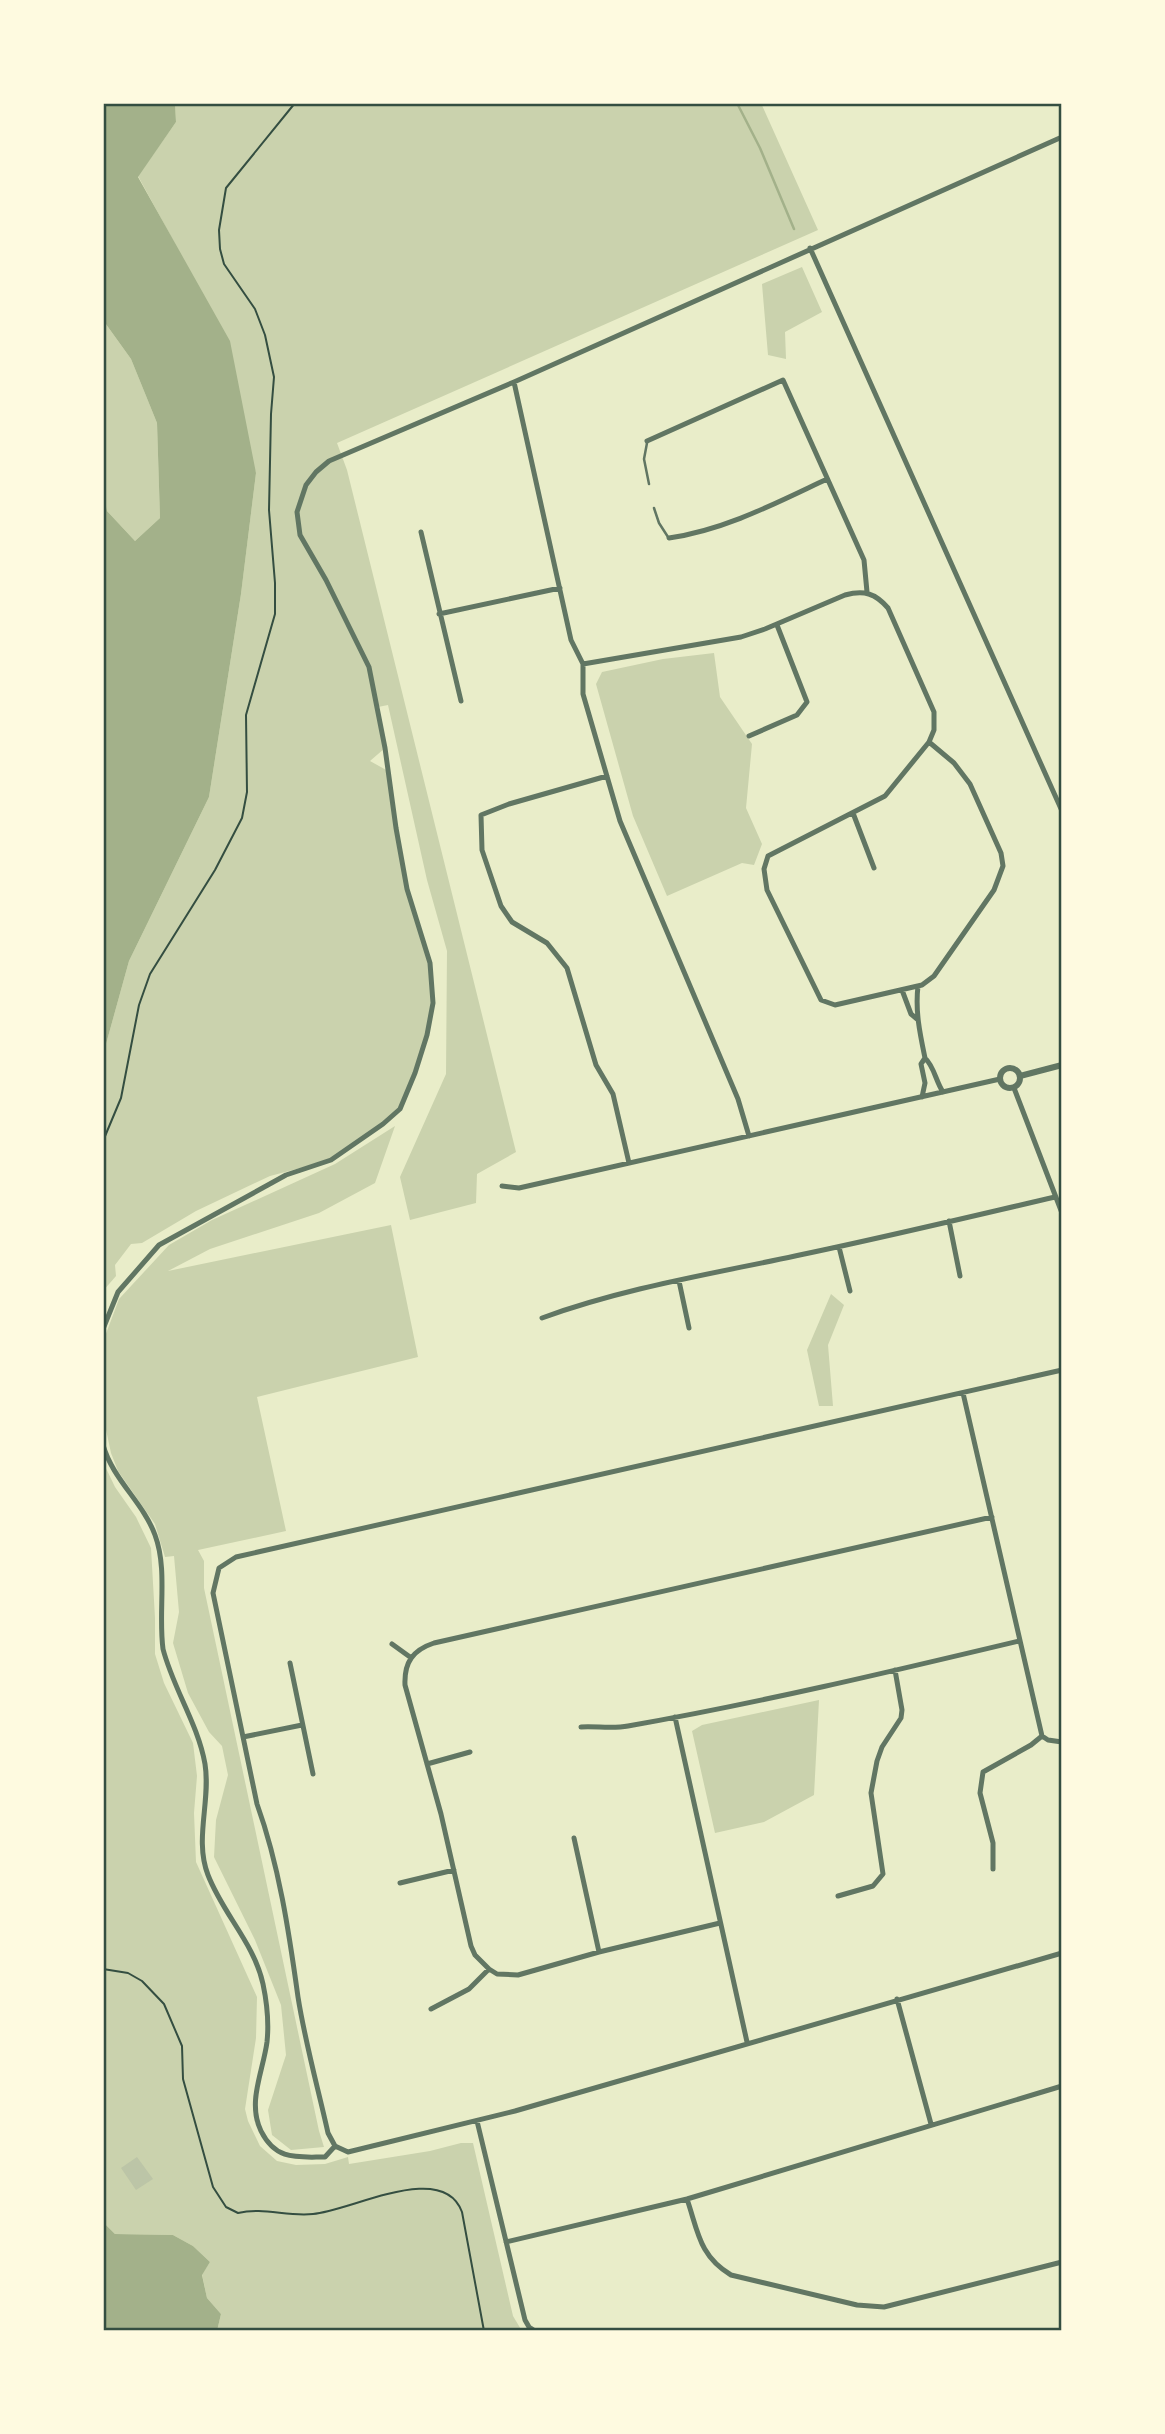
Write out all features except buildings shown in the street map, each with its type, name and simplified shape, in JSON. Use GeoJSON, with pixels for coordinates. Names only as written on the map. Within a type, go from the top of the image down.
{"type":"FeatureCollection","features":[{"type":"Feature","properties":{"kind":"street"},"geometry":{"type":"LineString","coordinates":[[103,1329],[117,1292],[159,1245],[286,1175],[331,1160],[400,1109],[415,1073],[431,1021],[433,1003],[430,962],[407,888],[386,748],[369,667],[326,580],[300,535],[297,512],[306,485],[316,472],[329,461],[514,382],[1062,137]]}},
{"type":"Feature","properties":{"kind":"street"},"geometry":{"type":"LineString","coordinates":[[810,248],[1062,811]]}},
{"type":"Feature","properties":{"kind":"street"},"geometry":{"type":"LineString","coordinates":[[647,441],[783,380],[864,559],[867,592]]}},
{"type":"Feature","properties":{"kind":"street"},"geometry":{"type":"LineString","coordinates":[[514,382],[571,640],[583,664],[583,694],[620,821],[738,1098],[749,1136]]}},
{"type":"Feature","properties":{"kind":"street"},"geometry":{"type":"LineString","coordinates":[[669,538],[690,535],[753,514],[827,479]]}},
{"type":"Feature","properties":{"kind":"street"},"geometry":{"type":"LineString","coordinates":[[421,532],[461,701]]}},
{"type":"Feature","properties":{"kind":"street"},"geometry":{"type":"LineString","coordinates":[[439,614],[560,589]]}},
{"type":"Feature","properties":{"kind":"street"},"geometry":{"type":"LineString","coordinates":[[583,664],[741,637],[776,625],[845,594],[867,592],[879,598],[888,608],[934,712],[934,730],[929,742],[885,796],[768,856],[764,869],[767,890],[821,1000],[835,1005],[918,986],[934,976],[994,890],[1003,866],[1001,853],[970,784],[954,763],[929,742]]}},
{"type":"Feature","properties":{"kind":"street"},"geometry":{"type":"LineString","coordinates":[[749,736],[797,715],[807,702],[776,625]]}},
{"type":"Feature","properties":{"kind":"street"},"geometry":{"type":"LineString","coordinates":[[607,776],[509,804],[481,815],[482,850],[501,906],[512,922],[547,943],[567,968],[596,1065],[613,1094],[629,1163]]}},
{"type":"Feature","properties":{"kind":"street"},"geometry":{"type":"LineString","coordinates":[[853,813],[874,868]]}},
{"type":"Feature","properties":{"kind":"street"},"geometry":{"type":"LineString","coordinates":[[918,986],[917,1019],[925,1058],[943,1092]]}},
{"type":"Feature","properties":{"kind":"street"},"geometry":{"type":"LineString","coordinates":[[902,990],[911,1014],[917,1019]]}},
{"type":"Feature","properties":{"kind":"street"},"geometry":{"type":"LineString","coordinates":[[922,1097],[925,1083],[921,1064],[925,1058]]}},
{"type":"Feature","properties":{"kind":"street"},"geometry":{"type":"LineString","coordinates":[[1020,1076],[1062,1065]]}},
{"type":"Feature","properties":{"kind":"street"},"geometry":{"type":"LineString","coordinates":[[1000,1079],[1004,1070],[1017,1070],[1020,1082],[1014,1088]]}},
{"type":"Feature","properties":{"kind":"street"},"geometry":{"type":"LineString","coordinates":[[502,1186],[519,1188],[1000,1079]]}},
{"type":"Feature","properties":{"kind":"street"},"geometry":{"type":"LineString","coordinates":[[1000,1079],[1005,1087],[1014,1088]]}},
{"type":"Feature","properties":{"kind":"street"},"geometry":{"type":"LineString","coordinates":[[1014,1088],[1062,1213]]}},
{"type":"Feature","properties":{"kind":"street"},"geometry":{"type":"LineString","coordinates":[[542,1318],[575,1306],[679,1280],[1055,1198]]}},
{"type":"Feature","properties":{"kind":"street"},"geometry":{"type":"LineString","coordinates":[[949,1221],[960,1276]]}},
{"type":"Feature","properties":{"kind":"street"},"geometry":{"type":"LineString","coordinates":[[839,1247],[850,1291]]}},
{"type":"Feature","properties":{"kind":"street"},"geometry":{"type":"LineString","coordinates":[[679,1280],[689,1328]]}},
{"type":"Feature","properties":{"kind":"street"},"geometry":{"type":"LineString","coordinates":[[1062,1370],[236,1556],[219,1568],[213,1593],[257,1804],[266,1831],[296,1968],[299,1998],[328,2133],[335,2146],[348,2152],[477,2121],[1062,1952]]}},
{"type":"Feature","properties":{"kind":"street"},"geometry":{"type":"LineString","coordinates":[[963,1393],[1042,1736],[1048,1740],[1062,1742]]}},
{"type":"Feature","properties":{"kind":"street"},"geometry":{"type":"LineString","coordinates":[[103,1445],[112,1469],[149,1521],[156,1538],[160,1564],[163,1649],[205,1765],[203,1857],[211,1882],[248,1946],[263,1983],[268,2038],[255,2107],[259,2125],[271,2145],[288,2157],[325,2157],[335,2146]]}},
{"type":"Feature","properties":{"kind":"street"},"geometry":{"type":"LineString","coordinates":[[720,1923],[518,1975],[497,1974],[489,1969],[475,1955],[471,1946],[454,1870],[405,1685],[406,1664],[416,1651],[435,1643],[992,1517]]}},
{"type":"Feature","properties":{"kind":"street"},"geometry":{"type":"LineString","coordinates":[[581,1727],[625,1727],[1019,1641]]}},
{"type":"Feature","properties":{"kind":"street"},"geometry":{"type":"LineString","coordinates":[[392,1644],[411,1657]]}},
{"type":"Feature","properties":{"kind":"street"},"geometry":{"type":"LineString","coordinates":[[290,1663],[313,1774]]}},
{"type":"Feature","properties":{"kind":"street"},"geometry":{"type":"LineString","coordinates":[[838,1896],[873,1886],[883,1874],[871,1793],[882,1747],[901,1718],[895,1670]]}},
{"type":"Feature","properties":{"kind":"street"},"geometry":{"type":"LineString","coordinates":[[675,1717],[747,2042]]}},
{"type":"Feature","properties":{"kind":"street"},"geometry":{"type":"LineString","coordinates":[[243,1737],[302,1726]]}},
{"type":"Feature","properties":{"kind":"street"},"geometry":{"type":"LineString","coordinates":[[993,1869],[993,1843],[980,1793],[983,1772],[1042,1736]]}},
{"type":"Feature","properties":{"kind":"street"},"geometry":{"type":"LineString","coordinates":[[427,1764],[470,1752]]}},
{"type":"Feature","properties":{"kind":"street"},"geometry":{"type":"LineString","coordinates":[[574,1838],[599,1952]]}},
{"type":"Feature","properties":{"kind":"street"},"geometry":{"type":"LineString","coordinates":[[400,1883],[454,1870]]}},
{"type":"Feature","properties":{"kind":"street"},"geometry":{"type":"LineString","coordinates":[[431,2009],[469,1990],[489,1969]]}},
{"type":"Feature","properties":{"kind":"street"},"geometry":{"type":"LineString","coordinates":[[897,1998],[930,2124]]}},
{"type":"Feature","properties":{"kind":"street"},"geometry":{"type":"LineString","coordinates":[[506,2242],[687,2199],[1062,2086]]}},
{"type":"Feature","properties":{"kind":"street"},"geometry":{"type":"LineString","coordinates":[[477,2121],[525,2320],[532,2329]]}},
{"type":"Feature","properties":{"kind":"street"},"geometry":{"type":"LineString","coordinates":[[687,2199],[704,2252],[716,2266],[731,2276],[857,2305],[884,2307],[1062,2262]]}},
{"type":"Feature","properties":{"kind":"lane"},"geometry":{"type":"LineString","coordinates":[[647,441],[644,459],[649,484]]}},
{"type":"Feature","properties":{"kind":"lane"},"geometry":{"type":"LineString","coordinates":[[654,508],[659,523],[669,538]]}},
{"type":"Feature","properties":{"kind":"path"},"geometry":{"type":"LineString","coordinates":[[103,1141],[121,1098],[139,1005],[150,974],[215,870],[242,818],[247,792],[246,715],[275,614],[269,510],[274,377],[265,335],[255,309],[224,264],[219,230],[226,188],[295,103]]}},
{"type":"Feature","properties":{"kind":"shaded area"},"geometry":{"type":"Polygon","coordinates":[[[103,103],[175,103],[176,122],[138,177],[230,341],[256,473],[241,594],[209,797],[129,961],[103,1055],[103,489],[107,511],[135,541],[160,518],[157,423],[131,359],[103,320],[103,103]]]}},
{"type":"Feature","properties":{"kind":"shaded area"},"geometry":{"type":"Polygon","coordinates":[[[175,103],[761,103],[818,230],[337,443],[347,470],[516,1152],[477,1174],[476,1203],[410,1220],[400,1177],[446,1074],[447,951],[427,880],[388,705],[378,707],[385,748],[370,761],[388,771],[407,888],[430,963],[431,1021],[400,1109],[331,1160],[270,1176],[196,1211],[142,1243],[131,1244],[115,1265],[116,1276],[103,1291],[103,1055],[129,961],[209,797],[241,594],[256,473],[174,242],[138,176],[176,122],[175,103]]]}},
{"type":"Feature","properties":{"kind":"shaded area"},"geometry":{"type":"Polygon","coordinates":[[[802,267],[822,312],[785,332],[786,359],[768,355],[762,284],[802,267]]]}},
{"type":"Feature","properties":{"kind":"shaded area"},"geometry":{"type":"Polygon","coordinates":[[[103,320],[131,359],[157,423],[160,518],[135,541],[107,511],[103,489],[103,320]]]}},
{"type":"Feature","properties":{"kind":"shaded area"},"geometry":{"type":"Polygon","coordinates":[[[714,653],[720,697],[752,744],[746,808],[762,844],[754,865],[742,863],[667,896],[633,816],[596,684],[602,672],[663,659],[714,653]]]}},
{"type":"Feature","properties":{"kind":"shaded area"},"geometry":{"type":"Polygon","coordinates":[[[395,1126],[375,1183],[319,1213],[210,1249],[168,1271],[391,1225],[418,1357],[257,1397],[286,1531],[198,1550],[204,1561],[204,1588],[324,2147],[291,2150],[272,2135],[268,2110],[286,2055],[281,2005],[255,1940],[214,1857],[216,1820],[228,1775],[222,1746],[209,1732],[188,1693],[173,1643],[179,1612],[174,1556],[165,1557],[155,1524],[118,1471],[111,1453],[105,1425],[104,1339],[119,1299],[169,1245],[212,1220],[335,1164],[395,1126]]]}},
{"type":"Feature","properties":{"kind":"shaded area"},"geometry":{"type":"Polygon","coordinates":[[[831,1294],[844,1305],[828,1345],[833,1406],[819,1406],[807,1350],[831,1294]]]}},
{"type":"Feature","properties":{"kind":"shaded area"},"geometry":{"type":"Polygon","coordinates":[[[103,1462],[151,1548],[155,1654],[164,1683],[193,1743],[197,1776],[194,1813],[196,1862],[257,1997],[256,2038],[245,2109],[260,2146],[277,2161],[296,2165],[325,2164],[348,2157],[349,2164],[473,2143],[513,2316],[522,2331],[217,2331],[221,2314],[207,2298],[202,2274],[210,2262],[193,2246],[173,2235],[115,2234],[103,2222],[103,1462]]]}},
{"type":"Feature","properties":{"kind":"shaded area"},"geometry":{"type":"Polygon","coordinates":[[[819,1700],[814,1795],[764,1822],[715,1833],[692,1731],[702,1725],[819,1700]]]}},
{"type":"Feature","properties":{"kind":"shaded area"},"geometry":{"type":"Polygon","coordinates":[[[103,2222],[115,2234],[173,2235],[193,2246],[210,2262],[202,2275],[207,2298],[221,2314],[217,2331],[103,2331],[103,2222]]]}},
{"type":"Feature","properties":{"kind":"waterway"},"geometry":{"type":"LineString","coordinates":[[737,103],[760,148],[794,229]]}}]}
